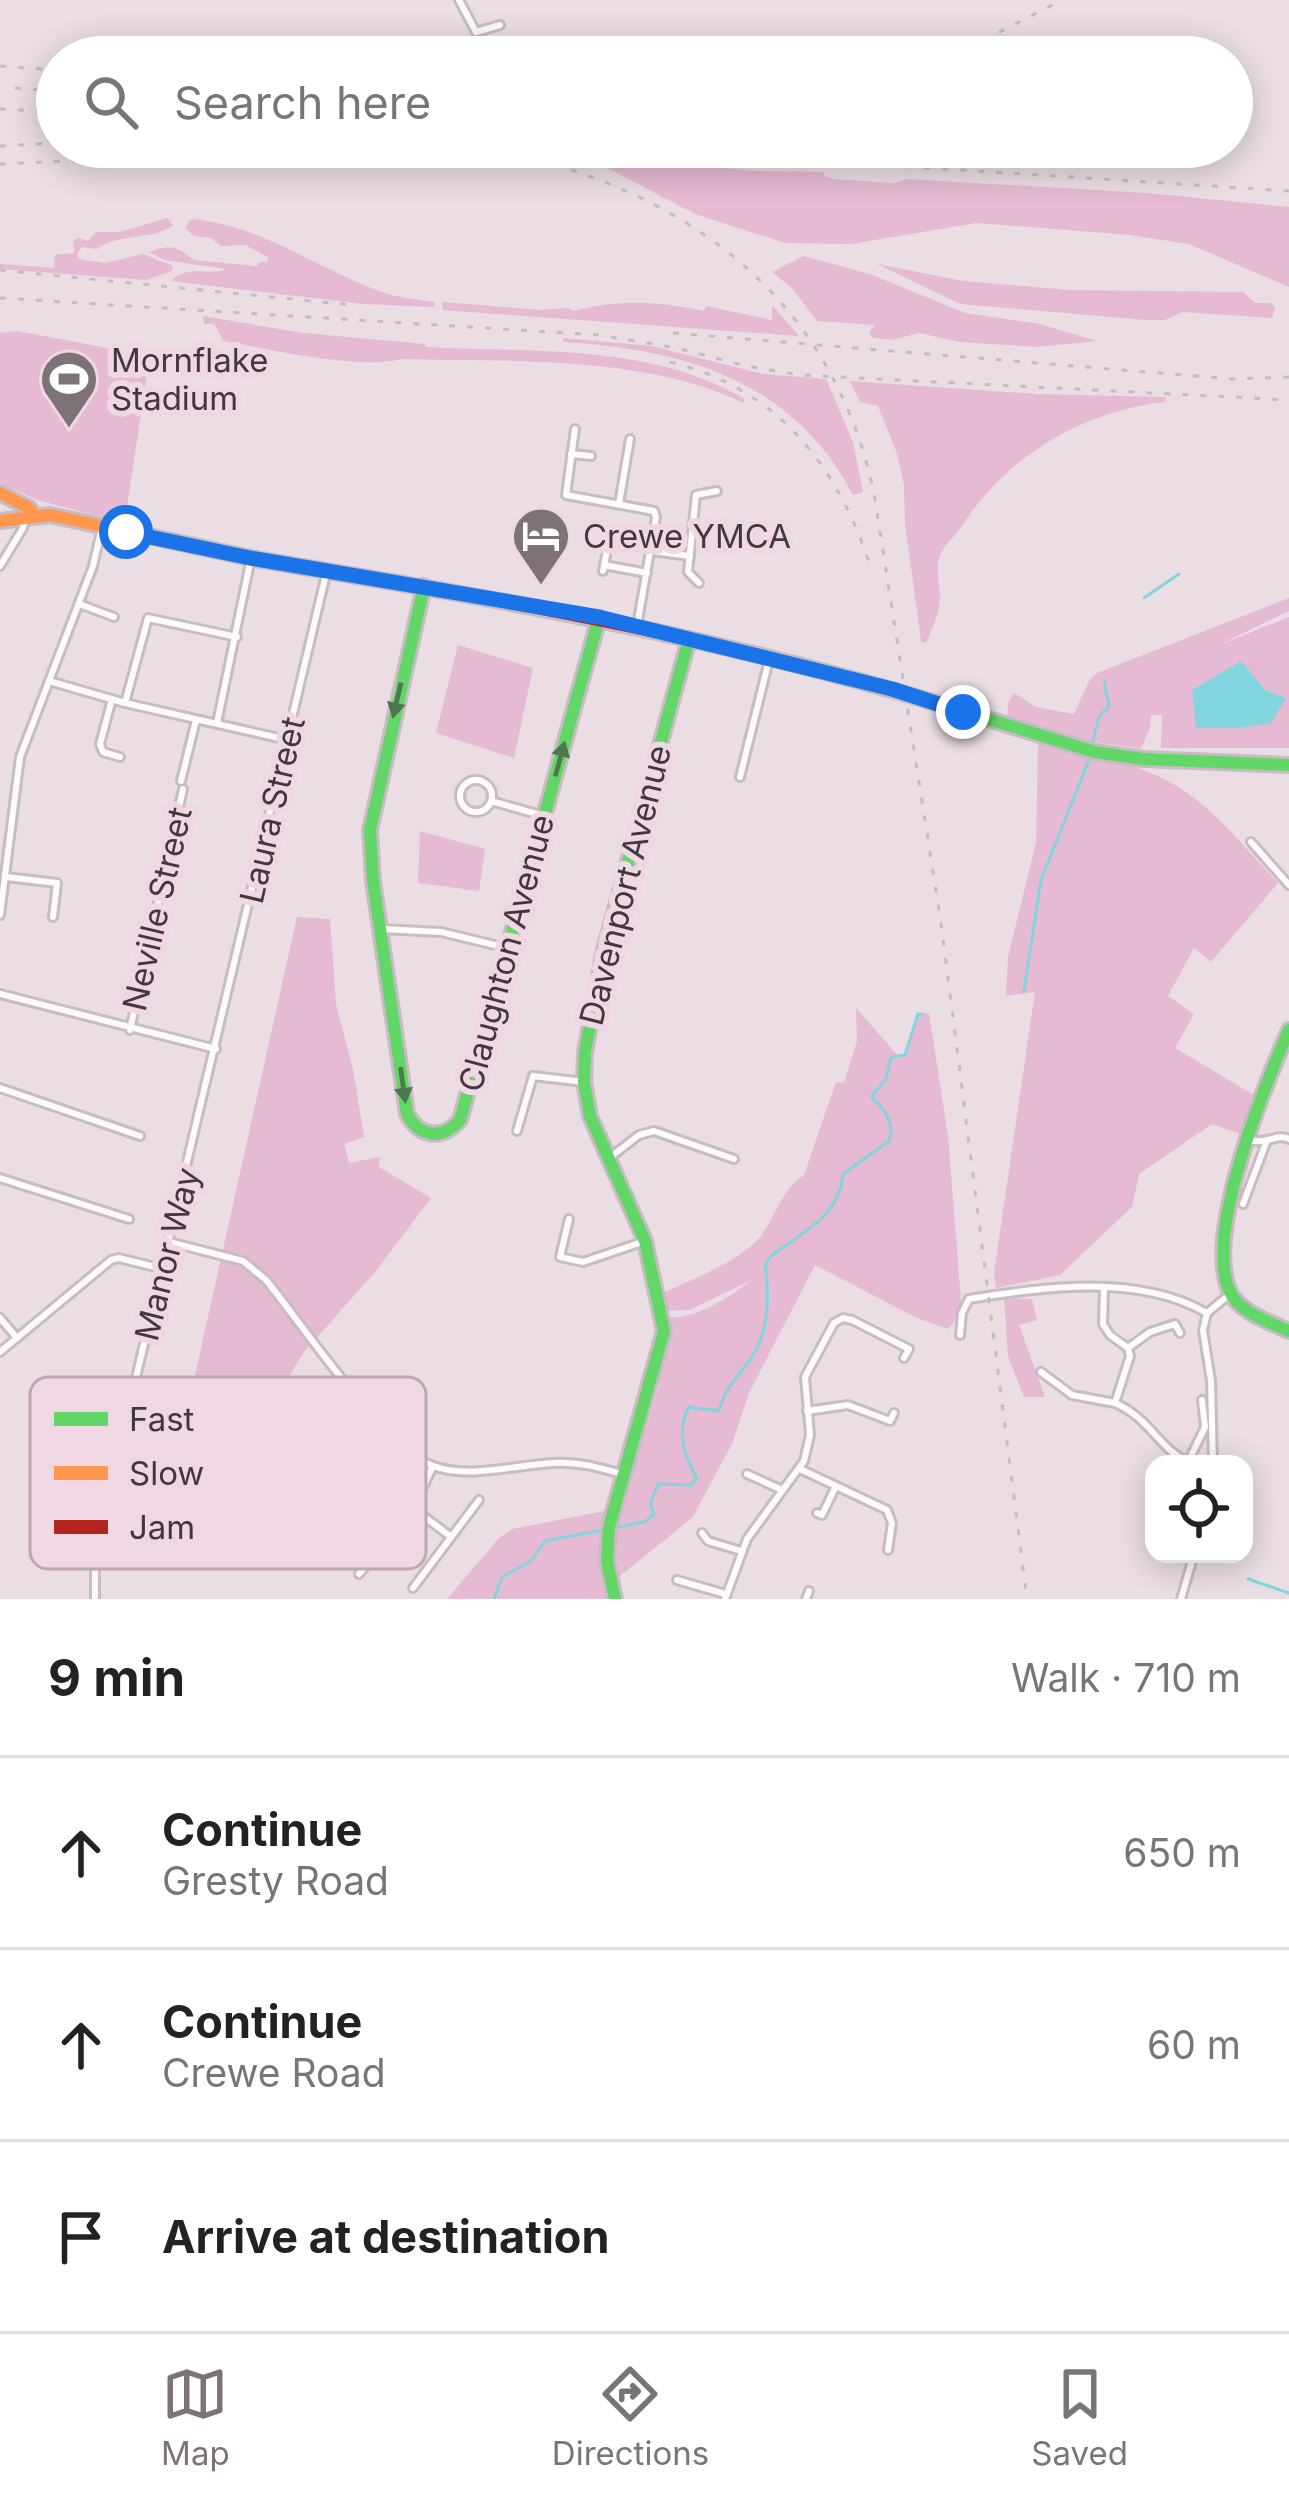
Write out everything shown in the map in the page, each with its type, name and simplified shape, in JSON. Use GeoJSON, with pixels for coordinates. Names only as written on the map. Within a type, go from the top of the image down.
{"type":"FeatureCollection","features":[{"type":"Feature","properties":{"kind":"street"},"geometry":{"type":"LineString","coordinates":[[459,0],[476,32],[500,25]]}},
{"type":"Feature","properties":{"kind":"street"},"geometry":{"type":"LineString","coordinates":[[575,429],[566,495],[654,511],[638,626]]}},
{"type":"Feature","properties":{"kind":"street"},"geometry":{"type":"LineString","coordinates":[[619,504],[630,440]]}},
{"type":"Feature","properties":{"kind":"street"},"geometry":{"type":"LineString","coordinates":[[571,454],[591,456]]}},
{"type":"Feature","properties":{"kind":"street"},"geometry":{"type":"LineString","coordinates":[[699,583],[688,572],[695,495],[717,490]]}},
{"type":"Feature","properties":{"kind":"street"},"geometry":{"type":"LineString","coordinates":[[0,493],[29,508],[30,516],[0,566]]}},
{"type":"Feature","properties":{"kind":"street"},"geometry":{"type":"LineString","coordinates":[[0,520],[50,515],[250,558],[599,617],[892,689],[1092,751],[1156,760],[1289,765]]}},
{"type":"Feature","properties":{"kind":"street"},"geometry":{"type":"LineString","coordinates":[[0,915],[20,757],[80,604],[102,527]]}},
{"type":"Feature","properties":{"kind":"street"},"geometry":{"type":"LineString","coordinates":[[607,550],[604,568],[647,573]]}},
{"type":"Feature","properties":{"kind":"street"},"geometry":{"type":"LineString","coordinates":[[652,550],[690,556]]}},
{"type":"Feature","properties":{"kind":"street"},"geometry":{"type":"LineString","coordinates":[[217,724],[250,558]]}},
{"type":"Feature","properties":{"kind":"street","name":"Laura Street"},"geometry":{"type":"LineString","coordinates":[[216,1049],[327,570]]}},
{"type":"Feature","properties":{"kind":"street","name":"Claughton Avenue"},"geometry":{"type":"LineString","coordinates":[[424,586],[372,815],[373,881],[407,1114],[415,1127],[429,1135],[445,1134],[460,1120],[599,617]]}},
{"type":"Feature","properties":{"kind":"street"},"geometry":{"type":"LineString","coordinates":[[80,604],[114,617]]}},
{"type":"Feature","properties":{"kind":"street"},"geometry":{"type":"LineString","coordinates":[[124,703],[148,618],[237,637]]}},
{"type":"Feature","properties":{"kind":"street","name":"Davenport Avenue"},"geometry":{"type":"LineString","coordinates":[[615,1599],[608,1572],[608,1539],[664,1331],[645,1241],[590,1116],[584,1082],[604,950],[689,639]]}},
{"type":"Feature","properties":{"kind":"street"},"geometry":{"type":"LineString","coordinates":[[740,777],[769,660]]}},
{"type":"Feature","properties":{"kind":"street"},"geometry":{"type":"LineString","coordinates":[[50,681],[288,740]]}},
{"type":"Feature","properties":{"kind":"street"},"geometry":{"type":"LineString","coordinates":[[112,699],[100,744],[104,752],[120,757]]}},
{"type":"Feature","properties":{"kind":"street","name":"Neville Street"},"geometry":{"type":"LineString","coordinates":[[130,1030],[197,719]]}},
{"type":"Feature","properties":{"kind":"street"},"geometry":{"type":"LineString","coordinates":[[479,781],[490,790],[491,801],[473,812],[464,807],[460,793],[469,782],[479,781]]}},
{"type":"Feature","properties":{"kind":"street"},"geometry":{"type":"LineString","coordinates":[[491,801],[544,816]]}},
{"type":"Feature","properties":{"kind":"street"},"geometry":{"type":"LineString","coordinates":[[1251,842],[1289,885]]}},
{"type":"Feature","properties":{"kind":"street"},"geometry":{"type":"LineString","coordinates":[[6,877],[57,884],[53,917]]}},
{"type":"Feature","properties":{"kind":"street"},"geometry":{"type":"LineString","coordinates":[[381,928],[441,932],[507,948]]}},
{"type":"Feature","properties":{"kind":"street"},"geometry":{"type":"LineString","coordinates":[[0,994],[216,1049]]}},
{"type":"Feature","properties":{"kind":"street"},"geometry":{"type":"LineString","coordinates":[[1289,1030],[1250,1140],[1224,1241],[1224,1274],[1231,1294],[1245,1309],[1289,1331]]}},
{"type":"Feature","properties":{"kind":"street","name":"Manor Way"},"geometry":{"type":"LineString","coordinates":[[137,1377],[216,1049]]}},
{"type":"Feature","properties":{"kind":"street"},"geometry":{"type":"LineString","coordinates":[[517,1131],[533,1076],[584,1082]]}},
{"type":"Feature","properties":{"kind":"street"},"geometry":{"type":"LineString","coordinates":[[0,1088],[140,1136]]}},
{"type":"Feature","properties":{"kind":"street"},"geometry":{"type":"LineString","coordinates":[[608,1159],[639,1135],[654,1131],[734,1160]]}},
{"type":"Feature","properties":{"kind":"street"},"geometry":{"type":"LineString","coordinates":[[1250,1140],[1289,1139]]}},
{"type":"Feature","properties":{"kind":"street"},"geometry":{"type":"LineString","coordinates":[[1244,1204],[1266,1143]]}},
{"type":"Feature","properties":{"kind":"street"},"geometry":{"type":"LineString","coordinates":[[0,1178],[129,1219]]}},
{"type":"Feature","properties":{"kind":"street"},"geometry":{"type":"LineString","coordinates":[[569,1219],[560,1257],[583,1262],[645,1241]]}},
{"type":"Feature","properties":{"kind":"street"},"geometry":{"type":"LineString","coordinates":[[169,1242],[243,1261],[266,1280],[343,1377]]}},
{"type":"Feature","properties":{"kind":"street"},"geometry":{"type":"LineString","coordinates":[[0,1352],[111,1260],[163,1269]]}},
{"type":"Feature","properties":{"kind":"street"},"geometry":{"type":"LineString","coordinates":[[960,1335],[969,1299],[1070,1286],[1171,1295],[1207,1313]]}},
{"type":"Feature","properties":{"kind":"street"},"geometry":{"type":"LineString","coordinates":[[1104,1289],[1103,1324],[1128,1348]]}},
{"type":"Feature","properties":{"kind":"street"},"geometry":{"type":"LineString","coordinates":[[1213,1455],[1211,1381],[1203,1330],[1207,1313],[1231,1294]]}},
{"type":"Feature","properties":{"kind":"street"},"geometry":{"type":"LineString","coordinates":[[0,1318],[17,1338]]}},
{"type":"Feature","properties":{"kind":"street"},"geometry":{"type":"LineString","coordinates":[[676,1580],[725,1597],[740,1551],[762,1514],[800,1469],[809,1443],[803,1392],[807,1369],[839,1319],[849,1318],[911,1344],[904,1358]]}},
{"type":"Feature","properties":{"kind":"street"},"geometry":{"type":"LineString","coordinates":[[1128,1348],[1164,1326],[1175,1324],[1180,1333]]}},
{"type":"Feature","properties":{"kind":"street"},"geometry":{"type":"LineString","coordinates":[[1115,1403],[1129,1368],[1128,1348]]}},
{"type":"Feature","properties":{"kind":"street"},"geometry":{"type":"LineString","coordinates":[[1041,1372],[1072,1395],[1134,1411],[1167,1449],[1188,1462],[1204,1426],[1202,1400]]}},
{"type":"Feature","properties":{"kind":"street"},"geometry":{"type":"LineString","coordinates":[[807,1411],[848,1405],[891,1421]]}},
{"type":"Feature","properties":{"kind":"street"},"geometry":{"type":"LineString","coordinates":[[426,1461],[433,1466],[501,1471],[552,1462],[582,1463],[625,1475]]}},
{"type":"Feature","properties":{"kind":"street"},"geometry":{"type":"LineString","coordinates":[[426,1481],[433,1466]]}},
{"type":"Feature","properties":{"kind":"street"},"geometry":{"type":"LineString","coordinates":[[800,1469],[887,1510],[892,1523],[888,1550]]}},
{"type":"Feature","properties":{"kind":"street"},"geometry":{"type":"LineString","coordinates":[[747,1474],[783,1491]]}},
{"type":"Feature","properties":{"kind":"street"},"geometry":{"type":"LineString","coordinates":[[822,1515],[835,1488]]}},
{"type":"Feature","properties":{"kind":"street"},"geometry":{"type":"LineString","coordinates":[[413,1588],[479,1500]]}},
{"type":"Feature","properties":{"kind":"street"},"geometry":{"type":"LineString","coordinates":[[426,1518],[450,1536]]}},
{"type":"Feature","properties":{"kind":"street"},"geometry":{"type":"LineString","coordinates":[[705,1541],[740,1551]]}},
{"type":"Feature","properties":{"kind":"street"},"geometry":{"type":"LineString","coordinates":[[1181,1599],[1191,1563]]}},
{"type":"Feature","properties":{"kind":"street","name":"Manor Way"},"geometry":{"type":"LineString","coordinates":[[94,1599],[95,1569]]}},
{"type":"Feature","properties":{"kind":"street"},"geometry":{"type":"LineString","coordinates":[[359,1574],[363,1569]]}},
{"type":"Feature","properties":{"kind":"shaded area"},"geometry":{"type":"Polygon","coordinates":[[[608,168],[824,172],[833,179],[1147,193],[1289,207],[1289,287],[1189,244],[1130,235],[976,223],[851,244],[785,243],[695,214],[608,168]]]}},
{"type":"Feature","properties":{"kind":"shaded area"},"geometry":{"type":"Polygon","coordinates":[[[167,218],[173,225],[155,234],[115,240],[97,249],[82,247],[77,254],[79,259],[105,263],[143,254],[173,266],[172,271],[146,280],[0,269],[0,264],[54,268],[55,255],[74,253],[73,241],[78,238],[88,241],[96,232],[120,232],[167,218]]]}},
{"type":"Feature","properties":{"kind":"shaded area"},"geometry":{"type":"Polygon","coordinates":[[[192,219],[265,238],[356,282],[399,297],[435,302],[434,307],[363,304],[171,281],[192,271],[227,269],[164,260],[149,252],[169,247],[194,260],[257,266],[267,262],[268,257],[245,245],[221,246],[211,238],[193,236],[185,227],[192,219]]]}},
{"type":"Feature","properties":{"kind":"shaded area"},"geometry":{"type":"Polygon","coordinates":[[[803,256],[870,274],[965,313],[1040,324],[1096,341],[1037,347],[961,342],[919,333],[892,340],[873,338],[869,333],[875,325],[817,321],[792,288],[772,272],[803,256]]]}},
{"type":"Feature","properties":{"kind":"shaded area"},"geometry":{"type":"Polygon","coordinates":[[[877,264],[963,281],[1071,290],[1243,292],[1256,303],[1271,303],[1275,308],[1272,318],[1182,312],[1165,320],[1145,320],[960,304],[877,264]]]}},
{"type":"Feature","properties":{"kind":"shaded area"},"geometry":{"type":"Polygon","coordinates":[[[443,302],[573,311],[652,303],[704,311],[706,306],[772,320],[772,305],[799,336],[442,310],[443,302]]]}},
{"type":"Feature","properties":{"kind":"shaded area"},"geometry":{"type":"Polygon","coordinates":[[[203,316],[426,347],[550,351],[631,360],[708,381],[745,399],[744,403],[663,376],[576,364],[314,358],[224,341],[214,324],[204,324],[203,316]]]}},
{"type":"Feature","properties":{"kind":"shaded area","name":"Mornflake Stadium"},"geometry":{"type":"Polygon","coordinates":[[[17,331],[113,349],[112,359],[148,369],[127,506],[118,521],[37,500],[0,483],[0,333],[17,331]]]}},
{"type":"Feature","properties":{"kind":"shaded area"},"geometry":{"type":"Polygon","coordinates":[[[563,338],[652,346],[763,374],[826,379],[853,442],[863,492],[853,495],[828,456],[799,424],[767,398],[730,378],[692,363],[563,342],[563,338]]]}},
{"type":"Feature","properties":{"kind":"shaded area"},"geometry":{"type":"Polygon","coordinates":[[[850,381],[1166,397],[1165,402],[1077,426],[1003,477],[941,553],[939,605],[926,643],[921,641],[898,456],[878,406],[860,402],[850,381]]]}},
{"type":"Feature","properties":{"kind":"shaded area"},"geometry":{"type":"Polygon","coordinates":[[[1289,598],[1289,611],[1217,646],[1289,617],[1289,748],[1161,748],[1162,715],[1151,715],[1141,749],[1081,740],[1007,718],[1014,693],[1036,707],[1074,714],[1097,673],[1289,598]]]}},
{"type":"Feature","properties":{"kind":"shaded area"},"geometry":{"type":"Polygon","coordinates":[[[458,645],[533,668],[514,758],[436,733],[458,645]]]}},
{"type":"Feature","properties":{"kind":"shaded area"},"geometry":{"type":"Polygon","coordinates":[[[1038,742],[1135,767],[1166,780],[1198,801],[1278,883],[1211,962],[1194,948],[1168,996],[1194,1014],[1175,1048],[1257,1097],[1243,1135],[1212,1124],[1139,1174],[1132,1207],[1060,1275],[996,1288],[994,1273],[1035,992],[1006,996],[1008,957],[1036,842],[1038,742]]]}},
{"type":"Feature","properties":{"kind":"shaded area"},"geometry":{"type":"Polygon","coordinates":[[[420,831],[485,849],[479,891],[418,883],[420,831]]]}},
{"type":"Feature","properties":{"kind":"shaded area"},"geometry":{"type":"Polygon","coordinates":[[[297,917],[330,919],[336,1004],[364,1137],[344,1144],[349,1163],[380,1157],[379,1167],[431,1198],[289,1377],[195,1377],[297,917]]]}},
{"type":"Feature","properties":{"kind":"shaded area"},"geometry":{"type":"Polygon","coordinates":[[[856,1008],[900,1058],[918,1014],[929,1013],[948,1136],[962,1313],[948,1329],[815,1265],[749,1393],[732,1444],[692,1518],[611,1583],[614,1595],[610,1599],[447,1599],[512,1529],[605,1511],[611,1516],[659,1384],[665,1318],[701,1311],[752,1280],[689,1310],[664,1311],[663,1293],[752,1245],[804,1175],[836,1082],[844,1083],[857,1041],[856,1008]]]}},
{"type":"Feature","properties":{"kind":"shaded area"},"geometry":{"type":"Polygon","coordinates":[[[1004,1298],[1032,1299],[1037,1320],[1019,1325],[1045,1397],[1024,1397],[1008,1356],[1004,1298]]]}},
{"type":"Feature","properties":{"kind":"water"},"geometry":{"type":"Polygon","coordinates":[[[1241,661],[1265,690],[1286,698],[1271,723],[1196,728],[1192,690],[1241,661]]]}},
{"type":"Feature","properties":{"kind":"waterway"},"geometry":{"type":"LineString","coordinates":[[1144,598],[1179,574]]}},
{"type":"Feature","properties":{"kind":"waterway"},"geometry":{"type":"LineString","coordinates":[[1092,746],[1099,717],[1109,706],[1104,681]]}},
{"type":"Feature","properties":{"kind":"waterway"},"geometry":{"type":"LineString","coordinates":[[1024,991],[1041,880],[1091,755]]}},
{"type":"Feature","properties":{"kind":"waterway"},"geometry":{"type":"LineString","coordinates":[[613,1528],[644,1522],[654,1514],[650,1504],[658,1484],[690,1485],[697,1479],[682,1435],[689,1407],[719,1411],[762,1335],[767,1304],[765,1265],[827,1212],[843,1174],[889,1141],[888,1116],[871,1097],[886,1079],[891,1057],[905,1055],[918,1014],[923,1014]]}},
{"type":"Feature","properties":{"kind":"waterway"},"geometry":{"type":"LineString","coordinates":[[494,1599],[502,1577],[531,1561],[545,1541],[603,1530]]}},
{"type":"Feature","properties":{"kind":"waterway"},"geometry":{"type":"LineString","coordinates":[[1248,1579],[1289,1593]]}},
{"type":"Feature","properties":{"kind":"railway"},"geometry":{"type":"LineString","coordinates":[[992,36],[1062,0]]}},
{"type":"Feature","properties":{"kind":"railway"},"geometry":{"type":"LineString","coordinates":[[0,66],[36,69]]}},
{"type":"Feature","properties":{"kind":"railway"},"geometry":{"type":"LineString","coordinates":[[15,88],[36,90]]}},
{"type":"Feature","properties":{"kind":"railway"},"geometry":{"type":"LineString","coordinates":[[0,109],[36,111]]}},
{"type":"Feature","properties":{"kind":"railway"},"geometry":{"type":"LineString","coordinates":[[0,146],[36,144]]}},
{"type":"Feature","properties":{"kind":"railway"},"geometry":{"type":"LineString","coordinates":[[0,164],[36,162]]}},
{"type":"Feature","properties":{"kind":"railway"},"geometry":{"type":"LineString","coordinates":[[566,168],[621,189],[681,220],[736,258],[783,305],[822,359],[853,422],[874,493],[941,923],[1027,1599]]}},
{"type":"Feature","properties":{"kind":"railway"},"geometry":{"type":"LineString","coordinates":[[929,168],[1289,191]]}},
{"type":"Feature","properties":{"kind":"railway"},"geometry":{"type":"LineString","coordinates":[[0,270],[352,305]]}},
{"type":"Feature","properties":{"kind":"railway"},"geometry":{"type":"LineString","coordinates":[[0,298],[599,335],[801,375],[1289,400]]}},
{"type":"Feature","properties":{"kind":"railway"},"geometry":{"type":"LineString","coordinates":[[673,333],[1232,379],[1289,377]]}},
{"type":"Feature","properties":{"kind":"railway"},"geometry":{"type":"LineString","coordinates":[[670,362],[743,391],[800,439],[843,500],[872,572]]}},
{"type":"Feature","properties":{"kind":"traffic: fast"},"geometry":{"type":"LineString","coordinates":[[424,586],[370,830],[373,881],[407,1114],[418,1128],[432,1134],[460,1120],[599,618]]}},
{"type":"Feature","properties":{"kind":"traffic: fast"},"geometry":{"type":"LineString","coordinates":[[615,1599],[607,1561],[609,1527],[664,1331],[645,1241],[590,1116],[585,1052],[604,950],[689,639]]}},
{"type":"Feature","properties":{"kind":"traffic: fast"},"geometry":{"type":"LineString","coordinates":[[959,710],[1095,752],[1143,759],[1289,765]]}},
{"type":"Feature","properties":{"kind":"traffic: fast"},"geometry":{"type":"LineString","coordinates":[[1289,1030],[1241,1159],[1225,1232],[1224,1264],[1233,1298],[1289,1331]]}},
{"type":"Feature","properties":{"kind":"traffic: slow"},"geometry":{"type":"LineString","coordinates":[[0,493],[34,515]]}},
{"type":"Feature","properties":{"kind":"traffic: slow"},"geometry":{"type":"LineString","coordinates":[[0,521],[50,515],[251,558],[439,590]]}},
{"type":"Feature","properties":{"kind":"traffic: jam"},"geometry":{"type":"LineString","coordinates":[[439,590],[701,642],[959,710]]}},
{"type":"Feature","properties":{"kind":"place","name":"Mornflake Stadium"},"geometry":{"type":"Point","coordinates":[69,430]}},
{"type":"Feature","properties":{"kind":"place","name":"Crewe YMCA"},"geometry":{"type":"Point","coordinates":[541,587]}},
{"type":"Feature","properties":{"kind":"route"},"geometry":{"type":"LineString","coordinates":[[126,532],[250,558],[599,617],[892,689],[963,712]]}}]}
